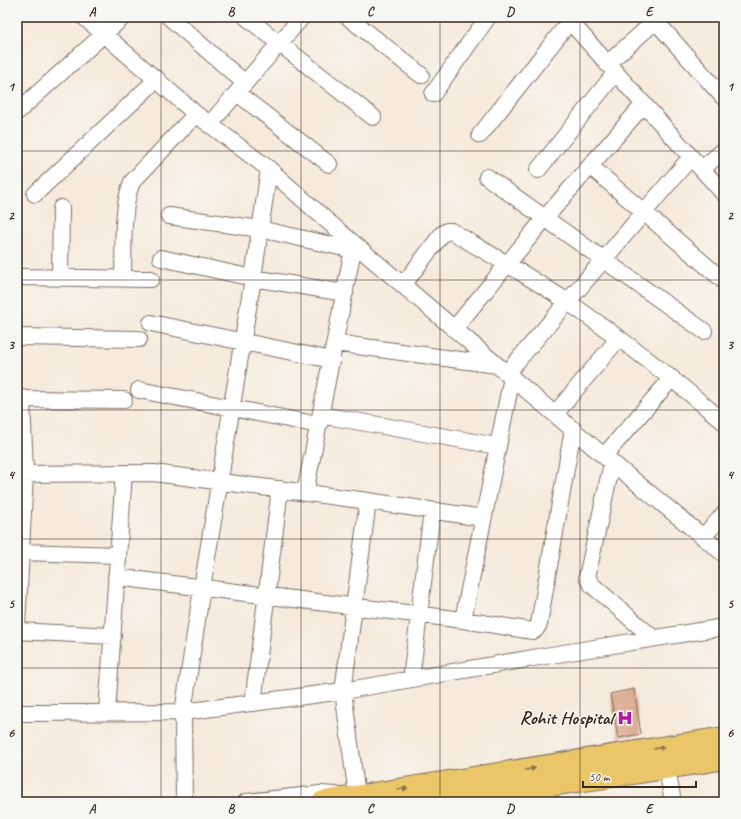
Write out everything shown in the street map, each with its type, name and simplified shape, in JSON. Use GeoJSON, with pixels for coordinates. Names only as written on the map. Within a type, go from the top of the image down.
{"type":"FeatureCollection","features":[{"type":"Feature","properties":{"kind":"main road"},"geometry":{"type":"LineString","coordinates":[[323,802],[724,738]]}},
{"type":"Feature","properties":{"kind":"main road"},"geometry":{"type":"LineString","coordinates":[[435,802],[480,798],[667,769],[724,758]]}},
{"type":"Feature","properties":{"kind":"street"},"geometry":{"type":"LineString","coordinates":[[84,17],[209,125],[269,169],[353,247],[403,286],[608,459],[724,554]]}},
{"type":"Feature","properties":{"kind":"street"},"geometry":{"type":"LineString","coordinates":[[17,112],[123,17]]}},
{"type":"Feature","properties":{"kind":"street"},"geometry":{"type":"LineString","coordinates":[[169,17],[241,88],[329,164]]}},
{"type":"Feature","properties":{"kind":"street"},"geometry":{"type":"LineString","coordinates":[[246,17],[373,117]]}},
{"type":"Feature","properties":{"kind":"street"},"geometry":{"type":"LineString","coordinates":[[209,125],[302,17]]}},
{"type":"Feature","properties":{"kind":"street"},"geometry":{"type":"LineString","coordinates":[[348,17],[421,75]]}},
{"type":"Feature","properties":{"kind":"street"},"geometry":{"type":"LineString","coordinates":[[433,94],[488,17]]}},
{"type":"Feature","properties":{"kind":"street"},"geometry":{"type":"LineString","coordinates":[[538,170],[612,68],[656,18],[724,98]]}},
{"type":"Feature","properties":{"kind":"street"},"geometry":{"type":"LineString","coordinates":[[480,135],[568,19],[724,194]]}},
{"type":"Feature","properties":{"kind":"street"},"geometry":{"type":"LineString","coordinates":[[35,194],[156,79]]}},
{"type":"Feature","properties":{"kind":"street"},"geometry":{"type":"LineString","coordinates":[[454,329],[545,218],[644,104]]}},
{"type":"Feature","properties":{"kind":"street"},"geometry":{"type":"LineString","coordinates":[[123,278],[125,207],[128,191],[132,182],[196,114]]}},
{"type":"Feature","properties":{"kind":"street"},"geometry":{"type":"LineString","coordinates":[[702,169],[724,150]]}},
{"type":"Feature","properties":{"kind":"street"},"geometry":{"type":"LineString","coordinates":[[463,620],[497,446],[505,372],[568,302],[691,157]]}},
{"type":"Feature","properties":{"kind":"street"},"geometry":{"type":"LineString","coordinates":[[590,166],[724,281]]}},
{"type":"Feature","properties":{"kind":"street"},"geometry":{"type":"LineString","coordinates":[[184,802],[183,712],[253,278],[269,169]]}},
{"type":"Feature","properties":{"kind":"street"},"geometry":{"type":"LineString","coordinates":[[487,177],[704,331]]}},
{"type":"Feature","properties":{"kind":"street"},"geometry":{"type":"LineString","coordinates":[[60,277],[61,208]]}},
{"type":"Feature","properties":{"kind":"street"},"geometry":{"type":"LineString","coordinates":[[169,216],[260,230],[353,247]]}},
{"type":"Feature","properties":{"kind":"street"},"geometry":{"type":"LineString","coordinates":[[403,286],[442,234],[447,231],[451,231],[568,302],[672,378],[724,422]]}},
{"type":"Feature","properties":{"kind":"street"},"geometry":{"type":"LineString","coordinates":[[305,493],[353,247]]}},
{"type":"Feature","properties":{"kind":"street"},"geometry":{"type":"LineString","coordinates":[[161,258],[253,278],[345,293]]}},
{"type":"Feature","properties":{"kind":"street"},"geometry":{"type":"LineString","coordinates":[[17,277],[151,279]]}},
{"type":"Feature","properties":{"kind":"street"},"geometry":{"type":"LineString","coordinates":[[151,323],[332,360]]}},
{"type":"Feature","properties":{"kind":"street"},"geometry":{"type":"LineString","coordinates":[[17,337],[139,339]]}},
{"type":"Feature","properties":{"kind":"street"},"geometry":{"type":"LineString","coordinates":[[555,414],[619,338]]}},
{"type":"Feature","properties":{"kind":"street"},"geometry":{"type":"LineString","coordinates":[[335,343],[505,372]]}},
{"type":"Feature","properties":{"kind":"street"},"geometry":{"type":"LineString","coordinates":[[653,638],[592,585],[587,577],[608,459],[672,378]]}},
{"type":"Feature","properties":{"kind":"street"},"geometry":{"type":"LineString","coordinates":[[139,390],[232,409],[320,420],[497,446]]}},
{"type":"Feature","properties":{"kind":"street"},"geometry":{"type":"LineString","coordinates":[[17,626],[21,474],[19,398],[124,400]]}},
{"type":"Feature","properties":{"kind":"street"},"geometry":{"type":"LineString","coordinates":[[116,577],[463,620],[533,631],[538,627],[573,429]]}},
{"type":"Feature","properties":{"kind":"street"},"geometry":{"type":"LineString","coordinates":[[21,474],[154,472],[483,518]]}},
{"type":"Feature","properties":{"kind":"street"},"geometry":{"type":"LineString","coordinates":[[107,712],[124,473]]}},
{"type":"Feature","properties":{"kind":"street"},"geometry":{"type":"LineString","coordinates":[[253,703],[280,489]]}},
{"type":"Feature","properties":{"kind":"street"},"geometry":{"type":"LineString","coordinates":[[246,802],[320,794],[353,797],[343,691],[368,501]]}},
{"type":"Feature","properties":{"kind":"street"},"geometry":{"type":"LineString","coordinates":[[411,679],[432,511]]}},
{"type":"Feature","properties":{"kind":"street"},"geometry":{"type":"LineString","coordinates":[[702,537],[724,514]]}},
{"type":"Feature","properties":{"kind":"street"},"geometry":{"type":"LineString","coordinates":[[19,559],[118,555]]}},
{"type":"Feature","properties":{"kind":"street"},"geometry":{"type":"LineString","coordinates":[[17,713],[183,712],[343,691],[724,627]]}},
{"type":"Feature","properties":{"kind":"street"},"geometry":{"type":"LineString","coordinates":[[17,631],[112,636]]}},
{"type":"Feature","properties":{"kind":"street"},"geometry":{"type":"LineString","coordinates":[[667,769],[673,802]]}},
{"type":"Feature","properties":{"kind":"building"},"geometry":{"type":"Polygon","coordinates":[[[634,689],[641,734],[618,738],[610,694],[634,689]]]}},
{"type":"Feature","properties":{"kind":"place","name":"Rohit Hospital"},"geometry":{"type":"Point","coordinates":[625,718]}}]}
